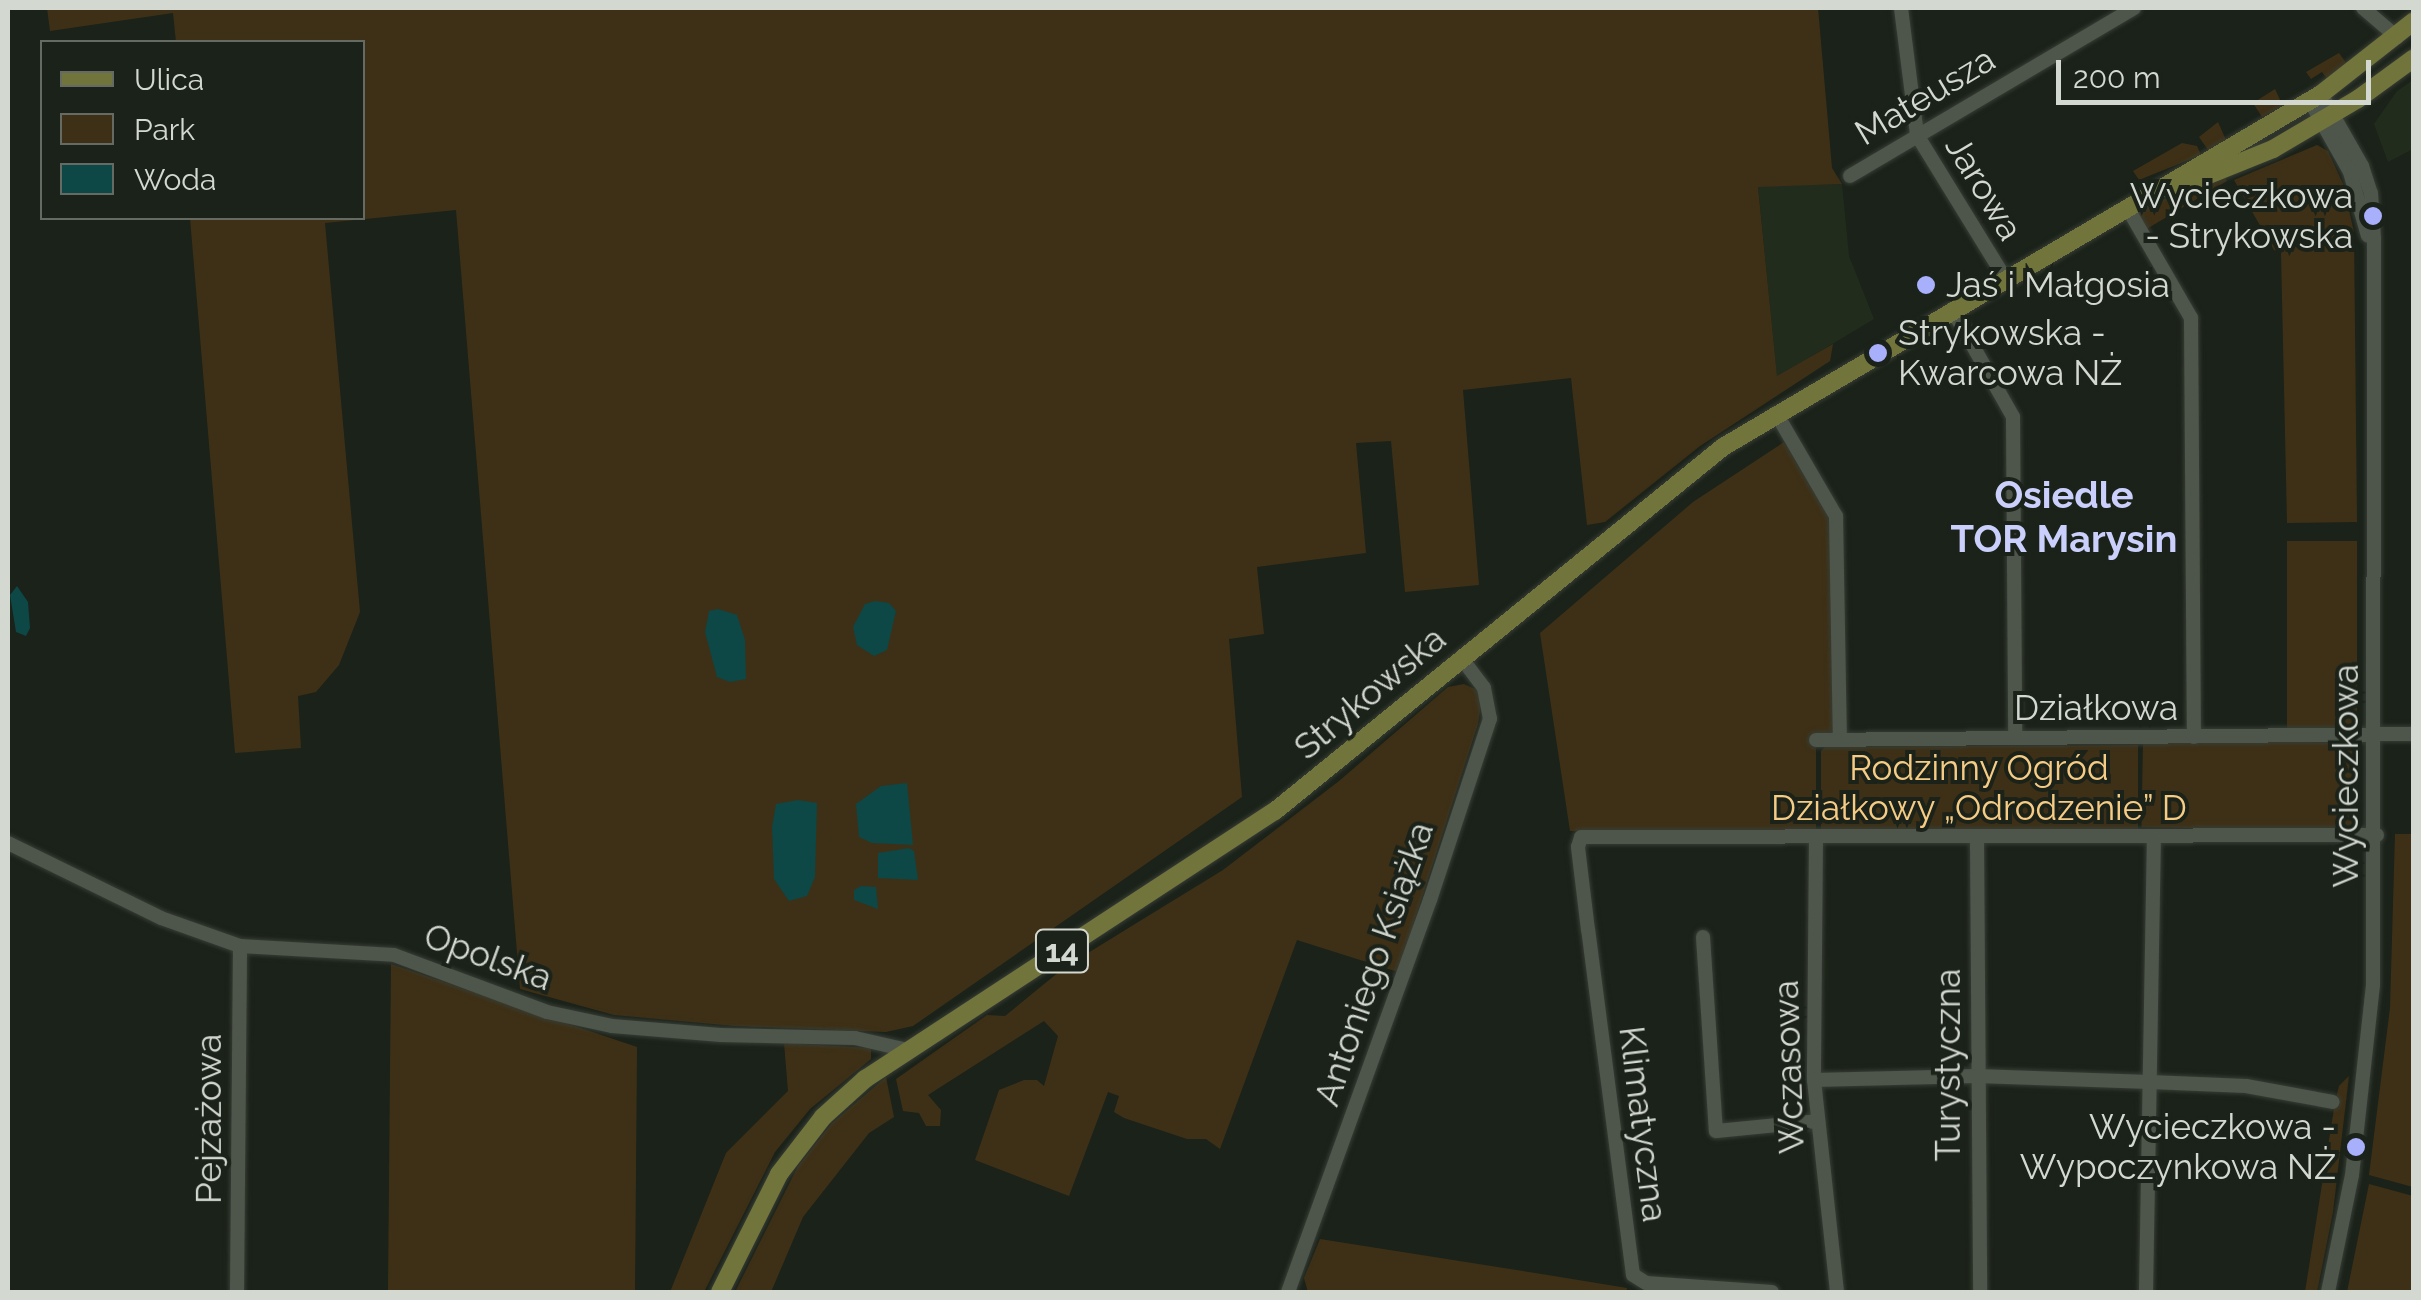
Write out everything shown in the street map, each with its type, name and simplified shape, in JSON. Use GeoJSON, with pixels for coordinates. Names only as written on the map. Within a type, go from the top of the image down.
{"type":"FeatureCollection","features":[{"type":"Feature","properties":{"kind":"main road","name":"Strykowska"},"geometry":{"type":"LineString","coordinates":[[720,1292],[757,1210],[802,1140],[843,1097],[907,1050],[1238,838],[1344,758],[1666,489],[1776,413],[2316,97],[2413,23]]}},
{"type":"Feature","properties":{"kind":"main road","name":"Strykowska"},"geometry":{"type":"LineString","coordinates":[[2127,207],[2248,160],[2328,117],[2414,58]]}},
{"type":"Feature","properties":{"kind":"street","name":"Jarowa"},"geometry":{"type":"LineString","coordinates":[[1901,8],[1917,135],[2005,278]]}},
{"type":"Feature","properties":{"kind":"street","name":"Mateusza"},"geometry":{"type":"LineString","coordinates":[[1850,176],[2134,8]]}},
{"type":"Feature","properties":{"kind":"street"},"geometry":{"type":"LineString","coordinates":[[2363,8],[2397,36]]}},
{"type":"Feature","properties":{"kind":"street","name":"Wycieczkowa"},"geometry":{"type":"LineString","coordinates":[[2316,97],[2350,172],[2372,256],[2377,835],[2369,1042],[2350,1188],[2328,1292]]}},
{"type":"Feature","properties":{"kind":"street"},"geometry":{"type":"LineString","coordinates":[[2127,207],[2191,318],[2194,737]]}},
{"type":"Feature","properties":{"kind":"street"},"geometry":{"type":"LineString","coordinates":[[1952,309],[2013,416],[2016,738]]}},
{"type":"Feature","properties":{"kind":"street"},"geometry":{"type":"LineString","coordinates":[[1776,413],[1832,508],[1838,528],[1840,740]]}},
{"type":"Feature","properties":{"kind":"street","name":"Antoniego Książka"},"geometry":{"type":"LineString","coordinates":[[1288,1292],[1430,900],[1490,719],[1484,688],[1462,659]]}},
{"type":"Feature","properties":{"kind":"street","name":"Działkowa"},"geometry":{"type":"LineString","coordinates":[[1816,740],[2414,734]]}},
{"type":"Feature","properties":{"kind":"street"},"geometry":{"type":"LineString","coordinates":[[1816,838],[2377,835]]}},
{"type":"Feature","properties":{"kind":"street","name":"Klimatyczna"},"geometry":{"type":"LineString","coordinates":[[1772,1292],[1646,1283],[1632,1272],[1580,840],[1585,836],[1816,838]]}},
{"type":"Feature","properties":{"kind":"street","name":"Wczasowa"},"geometry":{"type":"LineString","coordinates":[[1816,838],[1814,1080],[1837,1292]]}},
{"type":"Feature","properties":{"kind":"street","name":"Turystyczna"},"geometry":{"type":"LineString","coordinates":[[1977,838],[1980,1292]]}},
{"type":"Feature","properties":{"kind":"street"},"geometry":{"type":"LineString","coordinates":[[2146,1292],[2154,838]]}},
{"type":"Feature","properties":{"kind":"street","name":"Opolska"},"geometry":{"type":"LineString","coordinates":[[8,844],[160,918],[240,946],[394,955],[547,1012],[612,1026],[722,1035],[855,1038],[907,1050]]}},
{"type":"Feature","properties":{"kind":"street"},"geometry":{"type":"LineString","coordinates":[[1703,938],[1716,1130],[1818,1120]]}},
{"type":"Feature","properties":{"kind":"street","name":"Pejzażowa"},"geometry":{"type":"LineString","coordinates":[[238,1292],[240,946]]}},
{"type":"Feature","properties":{"kind":"street"},"geometry":{"type":"LineString","coordinates":[[1814,1080],[1977,1076],[2246,1086],[2332,1102]]}},
{"type":"Feature","properties":{"kind":"shaded area"},"geometry":{"type":"Polygon","coordinates":[[[2413,80],[2413,149],[2388,162],[2374,124],[2397,91],[2413,80]]]}},
{"type":"Feature","properties":{"kind":"shaded area"},"geometry":{"type":"Polygon","coordinates":[[[1842,184],[1849,256],[1874,319],[1777,377],[1758,186],[1842,184]]]}},
{"type":"Feature","properties":{"kind":"green space"},"geometry":{"type":"Polygon","coordinates":[[[47,8],[1818,8],[1832,168],[1842,184],[1758,187],[1777,376],[1833,344],[1830,361],[1700,446],[1605,522],[1587,525],[1571,378],[1463,390],[1479,585],[1405,592],[1391,441],[1356,443],[1366,553],[1257,567],[1264,634],[1229,639],[1242,797],[913,1026],[886,1032],[735,1026],[614,1015],[520,989],[456,210],[365,219],[365,40],[176,40],[173,13],[50,31],[47,8]]]}},
{"type":"Feature","properties":{"kind":"green space"},"geometry":{"type":"Polygon","coordinates":[[[2339,53],[2347,64],[2327,79],[2322,72],[2311,79],[2306,72],[2339,53]]]}},
{"type":"Feature","properties":{"kind":"green space"},"geometry":{"type":"Polygon","coordinates":[[[2275,89],[2283,106],[2262,117],[2253,103],[2275,89]]]}},
{"type":"Feature","properties":{"kind":"green space"},"geometry":{"type":"Polygon","coordinates":[[[2218,122],[2226,140],[2208,150],[2199,137],[2218,122]]]}},
{"type":"Feature","properties":{"kind":"green space"},"geometry":{"type":"Polygon","coordinates":[[[2182,143],[2197,146],[2201,155],[2139,180],[2133,171],[2182,143]]]}},
{"type":"Feature","properties":{"kind":"green space"},"geometry":{"type":"Polygon","coordinates":[[[2317,145],[2328,151],[2343,184],[2354,232],[2357,522],[2287,523],[2281,253],[2274,250],[2234,180],[2317,145]]]}},
{"type":"Feature","properties":{"kind":"green space"},"geometry":{"type":"Polygon","coordinates":[[[2224,176],[2227,181],[2145,230],[2137,210],[2224,176]]]}},
{"type":"Feature","properties":{"kind":"green space"},"geometry":{"type":"Polygon","coordinates":[[[190,220],[355,220],[325,223],[360,612],[339,665],[316,692],[298,696],[301,748],[235,753],[190,220]]]}},
{"type":"Feature","properties":{"kind":"green space"},"geometry":{"type":"Polygon","coordinates":[[[1784,442],[1827,514],[1833,535],[1835,735],[1816,735],[1816,830],[1570,831],[1540,633],[1693,502],[1784,442]]]}},
{"type":"Feature","properties":{"kind":"green space"},"geometry":{"type":"Polygon","coordinates":[[[2287,541],[2357,541],[2357,730],[2287,730],[2287,541]]]}},
{"type":"Feature","properties":{"kind":"green space"},"geometry":{"type":"Polygon","coordinates":[[[1464,684],[1477,690],[1481,705],[1478,724],[1398,972],[1297,940],[1220,1149],[1206,1139],[1187,1139],[1124,1118],[1114,1112],[1119,1096],[1108,1092],[1069,1196],[975,1160],[999,1090],[1024,1080],[1037,1080],[1044,1086],[1058,1036],[1044,1021],[928,1095],[941,1110],[940,1126],[926,1126],[919,1113],[903,1111],[896,1079],[987,1015],[1005,1016],[1065,967],[1223,870],[1339,781],[1448,687],[1464,684]]]}},
{"type":"Feature","properties":{"kind":"green space"},"geometry":{"type":"Polygon","coordinates":[[[2143,739],[2357,743],[2355,831],[2141,827],[2143,739]]]}},
{"type":"Feature","properties":{"kind":"green space","name":"Rodzinny Ogród Działkowy „Odrodzenie” D"},"geometry":{"type":"Polygon","coordinates":[[[2138,745],[2138,831],[1821,830],[1821,751],[1825,747],[2138,745]]]}},
{"type":"Feature","properties":{"kind":"green space"},"geometry":{"type":"Polygon","coordinates":[[[2395,834],[2413,834],[2413,1187],[2369,1175],[2390,1008],[2395,834]]]}},
{"type":"Feature","properties":{"kind":"green space"},"geometry":{"type":"Polygon","coordinates":[[[391,964],[637,1047],[635,1292],[388,1292],[391,964]]]}},
{"type":"Feature","properties":{"kind":"green space"},"geometry":{"type":"Polygon","coordinates":[[[784,1043],[871,1048],[871,1059],[810,1109],[775,1152],[704,1292],[670,1292],[726,1153],[788,1091],[784,1043]]]}},
{"type":"Feature","properties":{"kind":"green space"},"geometry":{"type":"Polygon","coordinates":[[[2349,1076],[2333,1212],[2317,1292],[2305,1292],[2335,1102],[2339,1086],[2349,1076]]]}},
{"type":"Feature","properties":{"kind":"green space"},"geometry":{"type":"Polygon","coordinates":[[[886,1077],[894,1117],[869,1133],[803,1217],[771,1292],[735,1292],[798,1166],[832,1123],[886,1077]]]}},
{"type":"Feature","properties":{"kind":"green space"},"geometry":{"type":"Polygon","coordinates":[[[2369,1184],[2413,1196],[2413,1292],[2347,1292],[2369,1184]]]}},
{"type":"Feature","properties":{"kind":"green space"},"geometry":{"type":"Polygon","coordinates":[[[1320,1239],[1627,1288],[1626,1292],[1308,1292],[1304,1278],[1320,1239]]]}},
{"type":"Feature","properties":{"kind":"water"},"geometry":{"type":"Polygon","coordinates":[[[17,586],[28,602],[30,628],[26,636],[16,632],[10,595],[17,586]]]}},
{"type":"Feature","properties":{"kind":"water"},"geometry":{"type":"Polygon","coordinates":[[[889,603],[896,611],[887,650],[874,656],[857,645],[853,627],[865,604],[889,603]]]}},
{"type":"Feature","properties":{"kind":"water"},"geometry":{"type":"Polygon","coordinates":[[[718,609],[737,615],[745,640],[746,679],[730,682],[717,677],[705,632],[709,611],[718,609]]]}},
{"type":"Feature","properties":{"kind":"water"},"geometry":{"type":"Polygon","coordinates":[[[907,783],[913,845],[872,843],[859,837],[856,804],[881,786],[907,783]]]}},
{"type":"Feature","properties":{"kind":"water"},"geometry":{"type":"Polygon","coordinates":[[[798,800],[817,803],[815,877],[807,896],[789,901],[774,879],[772,827],[776,804],[798,800]]]}},
{"type":"Feature","properties":{"kind":"water"},"geometry":{"type":"Polygon","coordinates":[[[909,848],[914,851],[918,880],[878,878],[878,853],[909,848]]]}},
{"type":"Feature","properties":{"kind":"water"},"geometry":{"type":"Polygon","coordinates":[[[861,886],[876,887],[878,909],[854,900],[854,890],[861,886]]]}},
{"type":"Feature","properties":{"kind":"place","name":"Wycieczkowa - Strykowska"},"geometry":{"type":"Point","coordinates":[2373,216]}},
{"type":"Feature","properties":{"kind":"place","name":"Jaś i Małgosia"},"geometry":{"type":"Point","coordinates":[1926,285]}},
{"type":"Feature","properties":{"kind":"place","name":"Strykowska - Kwarcowa NŻ"},"geometry":{"type":"Point","coordinates":[1878,353]}},
{"type":"Feature","properties":{"kind":"place","name":"Wycieczkowa - Wypoczynkowa NŻ"},"geometry":{"type":"Point","coordinates":[2356,1147]}},
{"type":"Feature","properties":{"kind":"district","name":"Osiedle TOR Marysin"},"geometry":{"type":"Point","coordinates":[2064,517]}}]}
